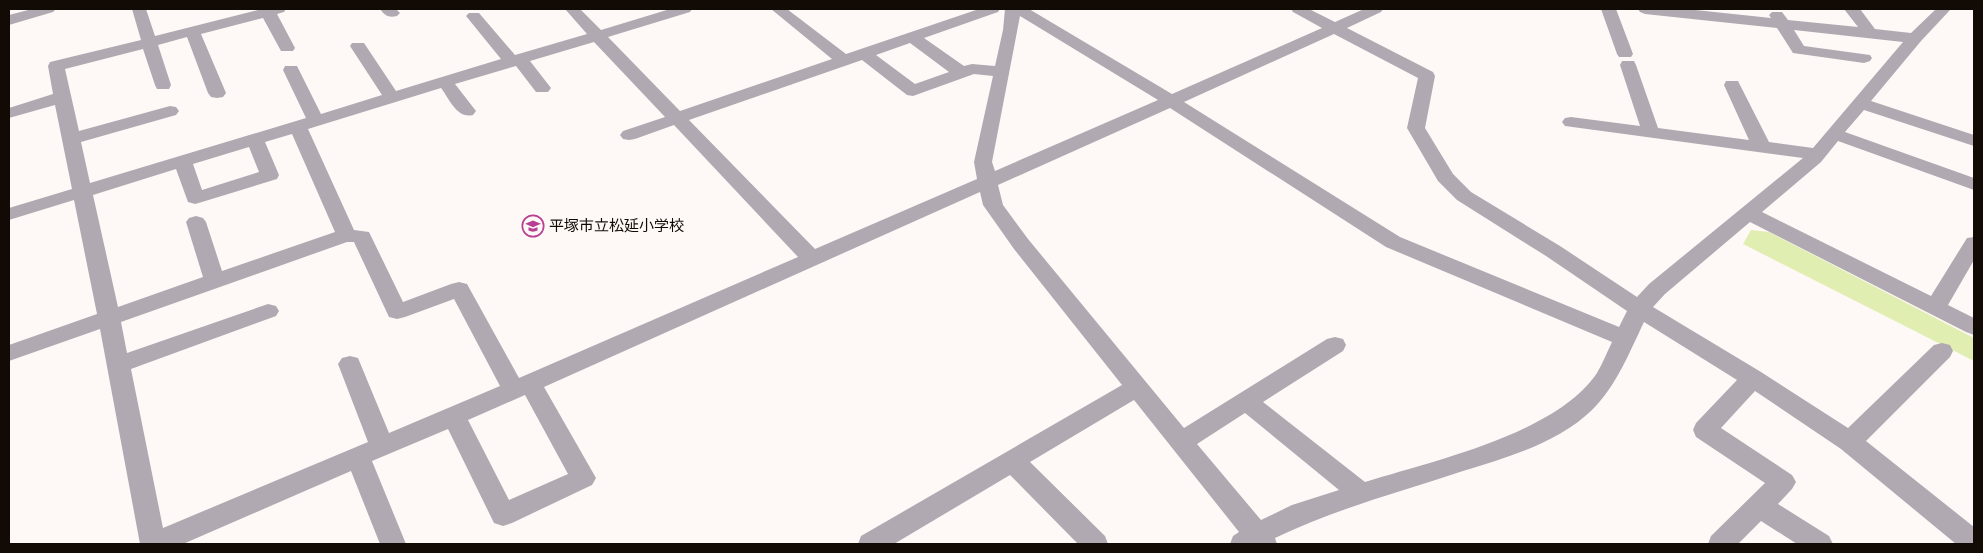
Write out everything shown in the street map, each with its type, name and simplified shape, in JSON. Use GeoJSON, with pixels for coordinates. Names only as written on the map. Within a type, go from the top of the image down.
{"type":"FeatureCollection","features":[{"type":"Feature","properties":{"kind":"street"},"geometry":{"type":"LineString","coordinates":[[9,20],[48,9]]}},
{"type":"Feature","properties":{"kind":"street"},"geometry":{"type":"LineString","coordinates":[[139,9],[163,85]]}},
{"type":"Feature","properties":{"kind":"street"},"geometry":{"type":"LineString","coordinates":[[205,9],[212,26]]}},
{"type":"Feature","properties":{"kind":"street"},"geometry":{"type":"LineString","coordinates":[[572,9],[812,259]]}},
{"type":"Feature","properties":{"kind":"street"},"geometry":{"type":"LineString","coordinates":[[9,214],[685,9]]}},
{"type":"Feature","properties":{"kind":"street"},"geometry":{"type":"LineString","coordinates":[[629,135],[993,9]]}},
{"type":"Feature","properties":{"kind":"street"},"geometry":{"type":"LineString","coordinates":[[1013,9],[983,162],[986,182],[993,205],[1021,244],[1182,441],[1255,541],[1301,513],[1510,446],[1563,420],[1584,403],[1606,378],[1639,309],[1657,289],[1749,214],[1817,154],[1915,38],[1944,9]]}},
{"type":"Feature","properties":{"kind":"street"},"geometry":{"type":"LineString","coordinates":[[1020,9],[1171,101],[1393,242],[1624,338]]}},
{"type":"Feature","properties":{"kind":"street"},"geometry":{"type":"LineString","coordinates":[[1298,9],[1427,76],[1416,128],[1445,177],[1464,196],[1553,251],[1639,309],[1753,378],[1850,442],[1967,541]]}},
{"type":"Feature","properties":{"kind":"street"},"geometry":{"type":"LineString","coordinates":[[287,48],[274,10],[56,66],[84,191],[154,544],[522,387],[1376,9]]}},
{"type":"Feature","properties":{"kind":"street"},"geometry":{"type":"LineString","coordinates":[[1608,9],[1651,133]]}},
{"type":"Feature","properties":{"kind":"street"},"geometry":{"type":"LineString","coordinates":[[1645,9],[1695,12],[1783,24],[1915,38]]}},
{"type":"Feature","properties":{"kind":"street"},"geometry":{"type":"LineString","coordinates":[[1773,9],[1799,50],[1864,58]]}},
{"type":"Feature","properties":{"kind":"street"},"geometry":{"type":"LineString","coordinates":[[1852,9],[1870,33]]}},
{"type":"Feature","properties":{"kind":"street"},"geometry":{"type":"LineString","coordinates":[[783,10],[844,61]]}},
{"type":"Feature","properties":{"kind":"street"},"geometry":{"type":"LineString","coordinates":[[474,16],[542,88]]}},
{"type":"Feature","properties":{"kind":"street"},"geometry":{"type":"LineString","coordinates":[[192,31],[217,94]]}},
{"type":"Feature","properties":{"kind":"street"},"geometry":{"type":"LineString","coordinates":[[912,37],[962,73]]}},
{"type":"Feature","properties":{"kind":"street"},"geometry":{"type":"LineString","coordinates":[[358,46],[392,98]]}},
{"type":"Feature","properties":{"kind":"street"},"geometry":{"type":"LineString","coordinates":[[865,54],[913,91],[972,69],[1002,72]]}},
{"type":"Feature","properties":{"kind":"street"},"geometry":{"type":"LineString","coordinates":[[291,70],[307,124],[346,235]]}},
{"type":"Feature","properties":{"kind":"street"},"geometry":{"type":"LineString","coordinates":[[445,82],[467,111]]}},
{"type":"Feature","properties":{"kind":"street"},"geometry":{"type":"LineString","coordinates":[[1732,85],[1762,147]]}},
{"type":"Feature","properties":{"kind":"street"},"geometry":{"type":"LineString","coordinates":[[9,113],[63,97]]}},
{"type":"Feature","properties":{"kind":"street"},"geometry":{"type":"LineString","coordinates":[[1861,102],[1974,142]]}},
{"type":"Feature","properties":{"kind":"street"},"geometry":{"type":"LineString","coordinates":[[72,139],[170,111]]}},
{"type":"Feature","properties":{"kind":"street"},"geometry":{"type":"LineString","coordinates":[[1571,122],[1817,154]]}},
{"type":"Feature","properties":{"kind":"street"},"geometry":{"type":"LineString","coordinates":[[1834,134],[1974,184]]}},
{"type":"Feature","properties":{"kind":"street"},"geometry":{"type":"LineString","coordinates":[[183,161],[195,198],[270,174],[256,140]]}},
{"type":"Feature","properties":{"kind":"street"},"geometry":{"type":"LineString","coordinates":[[1749,214],[1936,306],[1974,327]]}},
{"type":"Feature","properties":{"kind":"street"},"geometry":{"type":"LineString","coordinates":[[196,222],[215,281]]}},
{"type":"Feature","properties":{"kind":"street"},"geometry":{"type":"LineString","coordinates":[[9,353],[346,235],[362,237],[397,312],[459,289],[583,478],[503,515],[454,416]]}},
{"type":"Feature","properties":{"kind":"street"},"geometry":{"type":"LineString","coordinates":[[1936,306],[1971,256]]}},
{"type":"Feature","properties":{"kind":"street"},"geometry":{"type":"LineString","coordinates":[[118,365],[268,311]]}},
{"type":"Feature","properties":{"kind":"street"},"geometry":{"type":"LineString","coordinates":[[1182,441],[1335,345]]}},
{"type":"Feature","properties":{"kind":"street"},"geometry":{"type":"LineString","coordinates":[[1850,442],[1942,351]]}},
{"type":"Feature","properties":{"kind":"street"},"geometry":{"type":"LineString","coordinates":[[350,364],[382,447]]}},
{"type":"Feature","properties":{"kind":"street"},"geometry":{"type":"LineString","coordinates":[[1720,544],[1783,482],[1705,430],[1753,378]]}},
{"type":"Feature","properties":{"kind":"street"},"geometry":{"type":"LineString","coordinates":[[871,544],[1138,387]]}},
{"type":"Feature","properties":{"kind":"street"},"geometry":{"type":"LineString","coordinates":[[1246,401],[1362,494]]}},
{"type":"Feature","properties":{"kind":"street"},"geometry":{"type":"LineString","coordinates":[[358,457],[393,544]]}},
{"type":"Feature","properties":{"kind":"street"},"geometry":{"type":"LineString","coordinates":[[1013,461],[1095,544]]}},
{"type":"Feature","properties":{"kind":"street"},"geometry":{"type":"LineString","coordinates":[[1759,506],[1818,544]]}},
{"type":"Feature","properties":{"kind":"green space"},"geometry":{"type":"Polygon","coordinates":[[[1751,230],[1769,232],[1974,338],[1974,361],[1743,244],[1751,230]]]}},
{"type":"Feature","properties":{"kind":"place","name":"平塚市立松延小学校"},"geometry":{"type":"Point","coordinates":[533,226]}}]}
